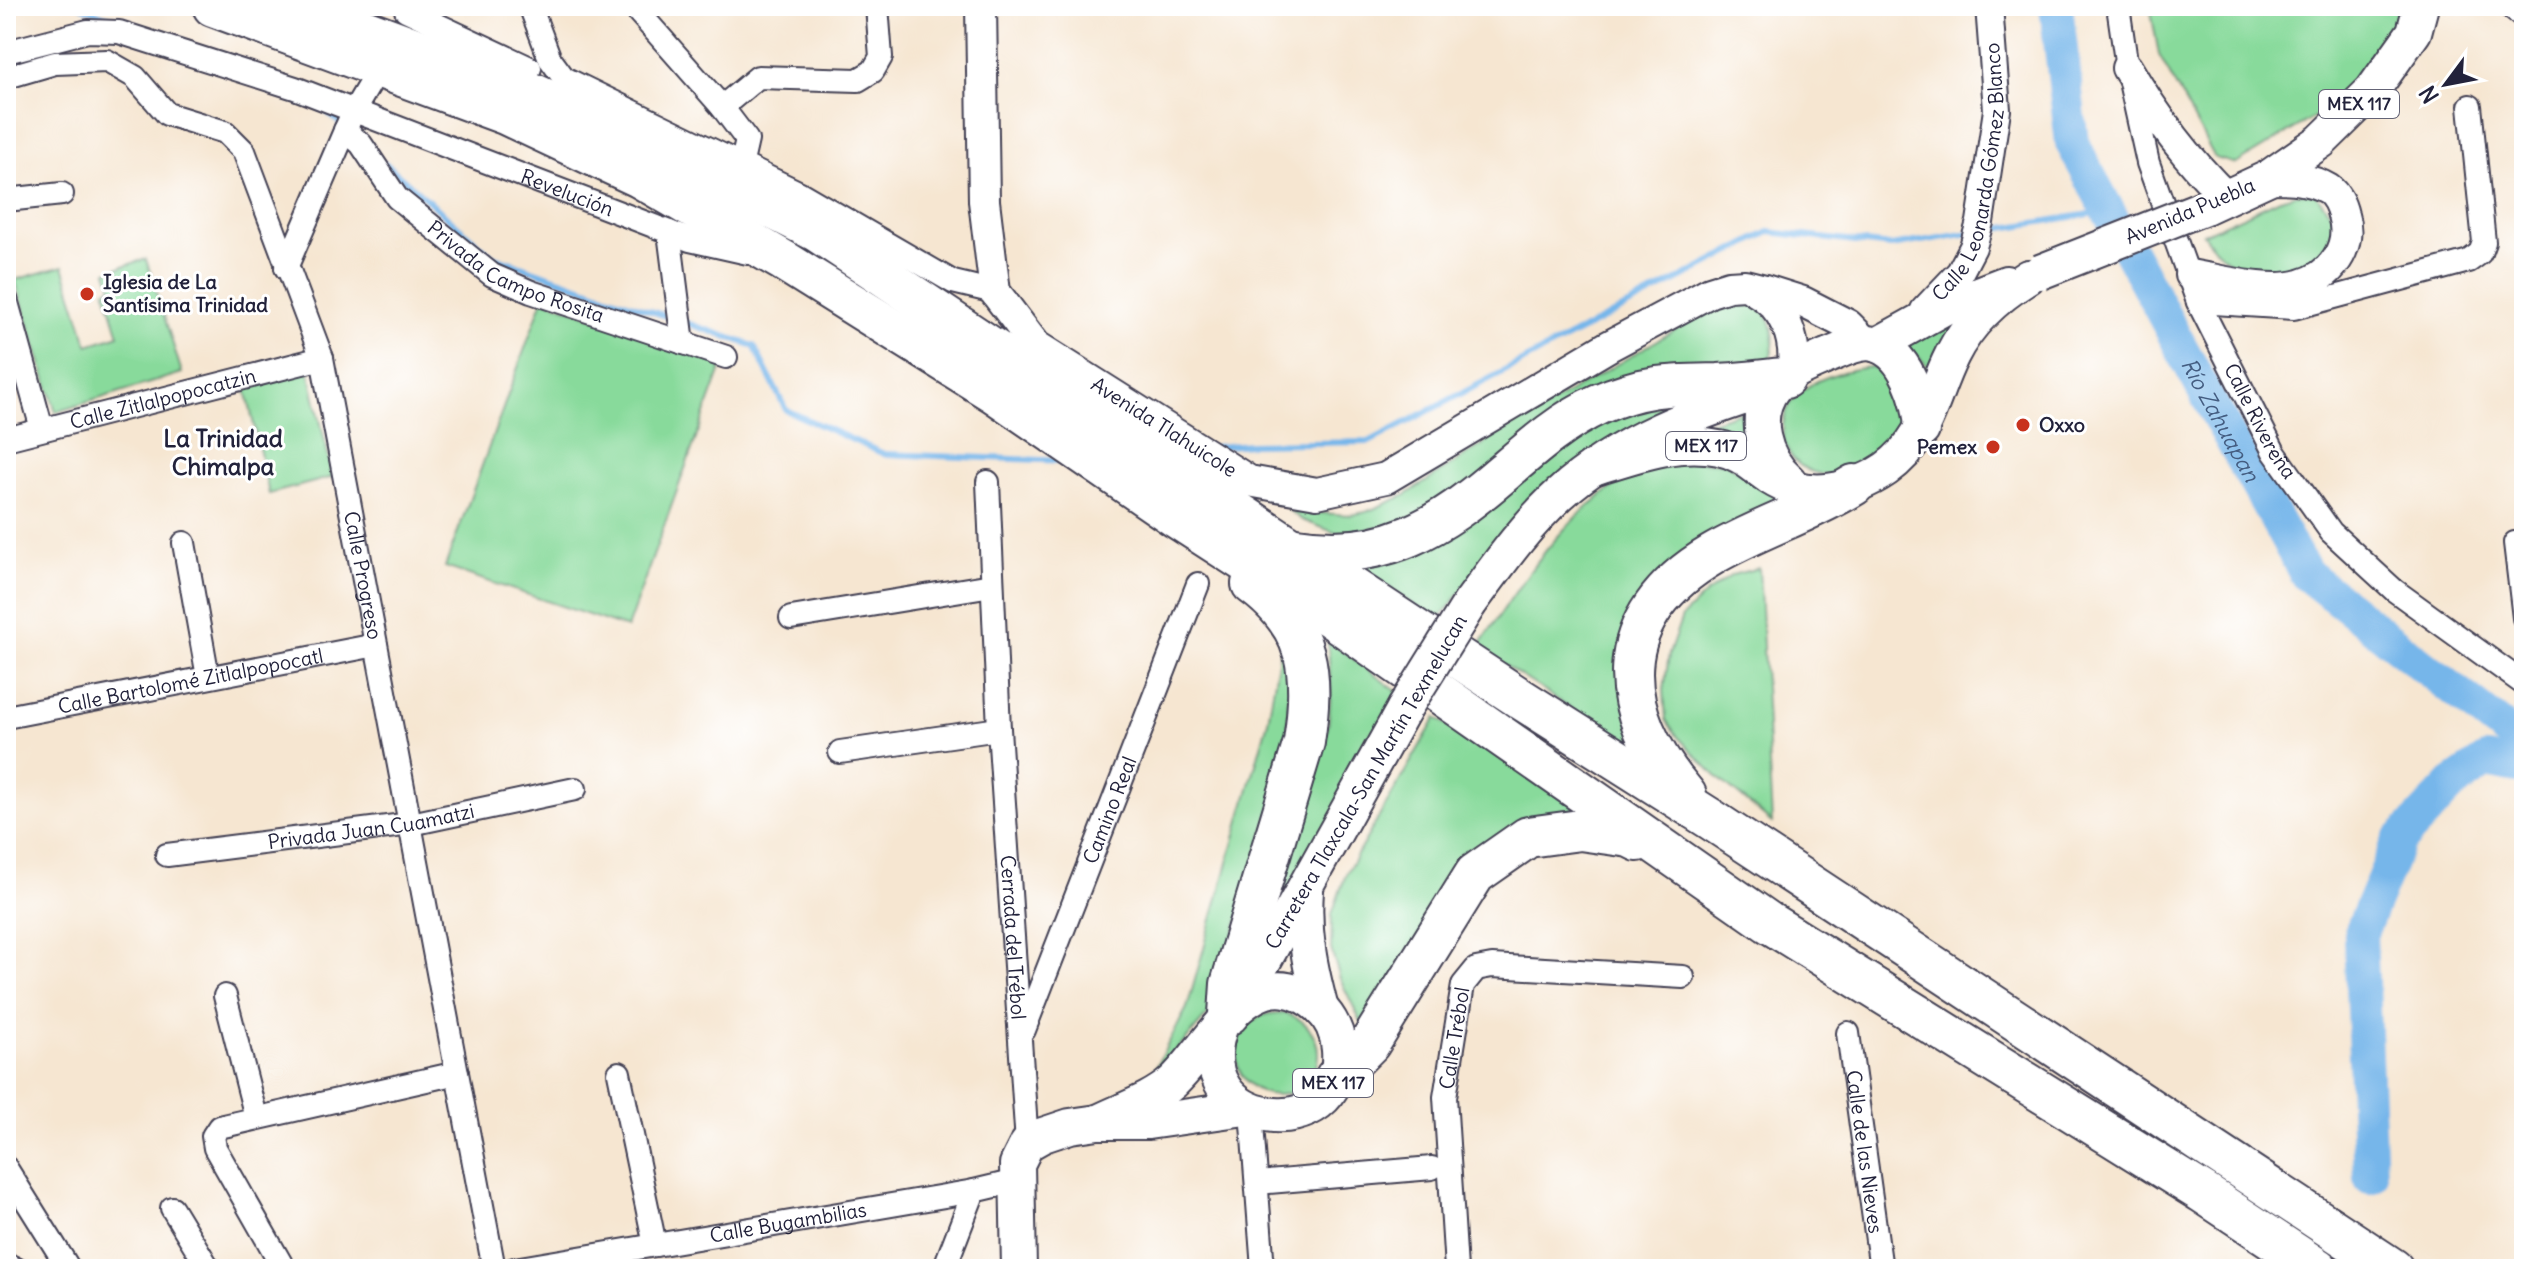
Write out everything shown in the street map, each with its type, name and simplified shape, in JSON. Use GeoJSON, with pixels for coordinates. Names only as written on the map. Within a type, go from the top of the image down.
{"type":"FeatureCollection","features":[{"type":"Feature","properties":{"kind":"highway"},"geometry":{"type":"LineString","coordinates":[[213,6],[505,114],[639,177],[784,261],[995,393],[1177,518],[1332,618],[1672,858],[1768,922],[2202,1192],[2318,1269]]}},
{"type":"Feature","properties":{"kind":"highway"},"geometry":{"type":"LineString","coordinates":[[302,6],[512,84],[656,149],[818,232],[1521,699],[1709,818],[2393,1269]]}},
{"type":"Feature","properties":{"kind":"highway"},"geometry":{"type":"LineString","coordinates":[[1292,548],[1351,551],[1401,542],[1476,495],[1575,417],[1637,389],[1676,383],[1784,380]]}},
{"type":"Feature","properties":{"kind":"highway"},"geometry":{"type":"LineString","coordinates":[[1709,818],[1676,783],[1642,726],[1632,689],[1633,654],[1638,636],[1657,603],[1673,585],[1709,557],[1830,500],[1854,485]]}},
{"type":"Feature","properties":{"kind":"highway"},"geometry":{"type":"LineString","coordinates":[[1177,518],[1214,556],[1274,600],[1294,630],[1309,668],[1309,706],[1304,742],[1231,984],[1231,1014]]}},
{"type":"Feature","properties":{"kind":"highway"},"geometry":{"type":"LineString","coordinates":[[1336,1077],[1370,1043],[1475,874],[1528,837],[1580,830],[1630,837],[1672,858]]}},
{"type":"Feature","properties":{"kind":"highway"},"geometry":{"type":"LineString","coordinates":[[2202,1192],[2276,1269]]}},
{"type":"Feature","properties":{"kind":"main road"},"geometry":{"type":"LineString","coordinates":[[981,6],[984,201],[995,292]]}},
{"type":"Feature","properties":{"kind":"main road","name":"Avenida Puebla"},"geometry":{"type":"LineString","coordinates":[[2034,274],[2216,202],[2268,178],[2321,141],[2372,91],[2414,32],[2421,6]]}},
{"type":"Feature","properties":{"kind":"main road"},"geometry":{"type":"LineString","coordinates":[[2127,68],[2153,113],[2203,174],[2216,202]]}},
{"type":"Feature","properties":{"kind":"main road"},"geometry":{"type":"LineString","coordinates":[[2194,288],[2298,286],[2318,279],[2337,260],[2344,247],[2347,226],[2340,203],[2328,189],[2297,177],[2268,178]]}},
{"type":"Feature","properties":{"kind":"main road","name":"MEX 117"},"geometry":{"type":"LineString","coordinates":[[1872,344],[1972,294],[2034,274]]}},
{"type":"Feature","properties":{"kind":"main road","name":"MEX 117"},"geometry":{"type":"LineString","coordinates":[[1593,468],[1636,455],[1702,446],[1735,452],[1783,484],[1810,491],[1854,485],[1898,459],[1922,430],[1943,374],[1965,333],[1990,304],[2034,274]]}},
{"type":"Feature","properties":{"kind":"main road"},"geometry":{"type":"LineString","coordinates":[[1745,285],[1785,295],[1826,312],[1901,365],[1919,402],[1922,430]]}},
{"type":"Feature","properties":{"kind":"main road","name":"Avenida Tlahuicole"},"geometry":{"type":"LineString","coordinates":[[995,292],[1036,346],[1249,481],[1317,493],[1386,478],[1668,314],[1719,288],[1745,285]]}},
{"type":"Feature","properties":{"kind":"main road","name":"MEX 117"},"geometry":{"type":"LineString","coordinates":[[1745,285],[1769,300],[1785,320],[1793,345],[1784,380],[1767,402],[1763,422],[1767,453],[1789,481],[1810,491]]}},
{"type":"Feature","properties":{"kind":"main road","name":"Carretera Tlaxcala-San Martín Texmelucan"},"geometry":{"type":"LineString","coordinates":[[1098,1122],[1171,1084],[1231,1014],[1404,709],[1470,603],[1521,534],[1559,494],[1593,468],[1635,443],[1784,380],[1853,346],[1872,344]]}},
{"type":"Feature","properties":{"kind":"main road","name":"MEX 117"},"geometry":{"type":"LineString","coordinates":[[1231,1014],[1215,1051],[1219,1077],[1234,1099],[1248,1110],[1285,1117],[1301,1113],[1322,1098],[1336,1077],[1340,1059],[1339,1041],[1321,1009],[1307,956],[1304,924],[1307,882]]}},
{"type":"Feature","properties":{"kind":"main road"},"geometry":{"type":"LineString","coordinates":[[1231,1014],[1268,992],[1282,991],[1297,994],[1321,1009]]}},
{"type":"Feature","properties":{"kind":"main road","name":"MEX 117"},"geometry":{"type":"LineString","coordinates":[[1027,1144],[1043,1135],[1098,1122],[1148,1122],[1248,1110]]}},
{"type":"Feature","properties":{"kind":"main road"},"geometry":{"type":"LineString","coordinates":[[1019,1269],[1017,1164],[1027,1144]]}},
{"type":"Feature","properties":{"kind":"street"},"geometry":{"type":"LineString","coordinates":[[633,6],[747,140],[742,162]]}},
{"type":"Feature","properties":{"kind":"street"},"geometry":{"type":"LineString","coordinates":[[722,107],[758,77],[858,80],[873,71],[881,57],[877,6]]}},
{"type":"Feature","properties":{"kind":"street","name":"Calle Leonarda Gómez Blanco"},"geometry":{"type":"LineString","coordinates":[[1912,323],[1952,283],[1968,259],[1977,235],[1997,110],[1989,6]]}},
{"type":"Feature","properties":{"kind":"street","name":"Calle Rivereña"},"geometry":{"type":"LineString","coordinates":[[2118,6],[2127,68],[2148,163],[2194,288],[2274,452],[2331,532],[2394,590],[2524,684]]}},
{"type":"Feature","properties":{"kind":"street"},"geometry":{"type":"LineString","coordinates":[[2509,6],[2524,18]]}},
{"type":"Feature","properties":{"kind":"street"},"geometry":{"type":"LineString","coordinates":[[532,11],[550,59],[564,78],[742,162],[953,282],[995,292]]}},
{"type":"Feature","properties":{"kind":"street"},"geometry":{"type":"LineString","coordinates":[[404,13],[530,68]]}},
{"type":"Feature","properties":{"kind":"street","name":"Revelución"},"geometry":{"type":"LineString","coordinates":[[6,52],[88,31],[119,32],[295,88],[349,121],[690,240],[784,261]]}},
{"type":"Feature","properties":{"kind":"street","name":"Calle Progreso"},"geometry":{"type":"LineString","coordinates":[[14,75],[55,63],[107,61],[135,77],[167,114],[225,132],[244,151],[322,358],[494,1269]]}},
{"type":"Feature","properties":{"kind":"street"},"geometry":{"type":"LineString","coordinates":[[286,268],[349,121],[369,85]]}},
{"type":"Feature","properties":{"kind":"street"},"geometry":{"type":"LineString","coordinates":[[2194,288],[2294,308],[2469,261],[2480,253],[2484,242],[2470,106]]}},
{"type":"Feature","properties":{"kind":"street","name":"Privada Campo Rosita"},"geometry":{"type":"LineString","coordinates":[[349,121],[397,198],[492,275],[531,292],[726,357]]}},
{"type":"Feature","properties":{"kind":"street"},"geometry":{"type":"LineString","coordinates":[[6,200],[62,194]]}},
{"type":"Feature","properties":{"kind":"street"},"geometry":{"type":"LineString","coordinates":[[669,232],[683,343]]}},
{"type":"Feature","properties":{"kind":"street"},"geometry":{"type":"LineString","coordinates":[[6,299],[42,429]]}},
{"type":"Feature","properties":{"kind":"street","name":"Calle Zitlalpopocatzin"},"geometry":{"type":"LineString","coordinates":[[6,439],[322,358]]}},
{"type":"Feature","properties":{"kind":"street","name":"Cerrada del Trébol"},"geometry":{"type":"LineString","coordinates":[[988,482],[999,729],[1027,1144]]}},
{"type":"Feature","properties":{"kind":"street"},"geometry":{"type":"LineString","coordinates":[[184,543],[208,677]]}},
{"type":"Feature","properties":{"kind":"street"},"geometry":{"type":"LineString","coordinates":[[2515,543],[2524,618]]}},
{"type":"Feature","properties":{"kind":"street","name":"Camino Real"},"geometry":{"type":"LineString","coordinates":[[1021,1036],[1198,584]]}},
{"type":"Feature","properties":{"kind":"street"},"geometry":{"type":"LineString","coordinates":[[791,618],[992,585]]}},
{"type":"Feature","properties":{"kind":"street","name":"Calle Bartolomé Zitlalpopocatl"},"geometry":{"type":"LineString","coordinates":[[6,717],[376,645]]}},
{"type":"Feature","properties":{"kind":"street"},"geometry":{"type":"LineString","coordinates":[[840,752],[999,729]]}},
{"type":"Feature","properties":{"kind":"street","name":"Privada Juan Cuamatzi"},"geometry":{"type":"LineString","coordinates":[[167,855],[411,824],[575,789]]}},
{"type":"Feature","properties":{"kind":"street","name":"Calle Trébol"},"geometry":{"type":"LineString","coordinates":[[1456,1269],[1445,1097],[1463,985],[1476,969],[1492,966],[1683,977]]}},
{"type":"Feature","properties":{"kind":"street"},"geometry":{"type":"LineString","coordinates":[[225,996],[256,1117]]}},
{"type":"Feature","properties":{"kind":"street","name":"Calle de las Nieves"},"geometry":{"type":"LineString","coordinates":[[1848,1033],[1881,1269]]}},
{"type":"Feature","properties":{"kind":"street"},"geometry":{"type":"LineString","coordinates":[[284,1269],[215,1148],[213,1136],[219,1127],[457,1073]]}},
{"type":"Feature","properties":{"kind":"street"},"geometry":{"type":"LineString","coordinates":[[619,1073],[655,1245]]}},
{"type":"Feature","properties":{"kind":"street"},"geometry":{"type":"LineString","coordinates":[[1248,1110],[1263,1269]]}},
{"type":"Feature","properties":{"kind":"street"},"geometry":{"type":"LineString","coordinates":[[6,1168],[69,1269]]}},
{"type":"Feature","properties":{"kind":"street"},"geometry":{"type":"LineString","coordinates":[[1257,1183],[1432,1168]]}},
{"type":"Feature","properties":{"kind":"street","name":"Calle Bugambilias"},"geometry":{"type":"LineString","coordinates":[[514,1269],[974,1191],[1016,1181]]}},
{"type":"Feature","properties":{"kind":"street"},"geometry":{"type":"LineString","coordinates":[[944,1269],[974,1191]]}},
{"type":"Feature","properties":{"kind":"street"},"geometry":{"type":"LineString","coordinates":[[172,1208],[209,1269]]}},
{"type":"Feature","properties":{"kind":"street"},"geometry":{"type":"LineString","coordinates":[[6,1264],[16,1269]]}},
{"type":"Feature","properties":{"kind":"green space"},"geometry":{"type":"Polygon","coordinates":[[[2150,6],[2410,6],[2385,54],[2327,109],[2236,164],[2215,158],[2159,55],[2150,6]]]}},
{"type":"Feature","properties":{"kind":"green space"},"geometry":{"type":"Polygon","coordinates":[[[2300,193],[2316,194],[2335,219],[2326,256],[2309,266],[2292,272],[2260,274],[2229,261],[2203,234],[2280,199],[2300,193]]]}},
{"type":"Feature","properties":{"kind":"green space"},"geometry":{"type":"Polygon","coordinates":[[[146,259],[182,373],[56,412],[15,280],[63,266],[88,345],[119,335],[105,290],[112,287],[107,271],[146,259]]]}},
{"type":"Feature","properties":{"kind":"green space"},"geometry":{"type":"Polygon","coordinates":[[[543,299],[723,364],[627,628],[445,567],[543,299]]]}},
{"type":"Feature","properties":{"kind":"green space"},"geometry":{"type":"Polygon","coordinates":[[[1743,299],[1761,309],[1770,321],[1773,343],[1767,364],[1659,374],[1421,523],[1336,533],[1302,520],[1290,511],[1350,515],[1366,512],[1404,496],[1494,437],[1707,311],[1726,301],[1743,299]]]}},
{"type":"Feature","properties":{"kind":"green space"},"geometry":{"type":"Polygon","coordinates":[[[1973,305],[1933,376],[1915,354],[1889,342],[1973,305]]]}},
{"type":"Feature","properties":{"kind":"green space"},"geometry":{"type":"Polygon","coordinates":[[[1872,367],[1895,378],[1913,415],[1897,442],[1885,455],[1842,473],[1827,475],[1807,469],[1788,451],[1784,439],[1786,413],[1793,400],[1810,385],[1827,377],[1872,367]]]}},
{"type":"Feature","properties":{"kind":"green space"},"geometry":{"type":"Polygon","coordinates":[[[309,371],[333,477],[269,494],[246,389],[309,371]]]}},
{"type":"Feature","properties":{"kind":"green space"},"geometry":{"type":"Polygon","coordinates":[[[1701,396],[1459,594],[1438,621],[1348,560],[1572,427],[1701,396]]]}},
{"type":"Feature","properties":{"kind":"green space"},"geometry":{"type":"Polygon","coordinates":[[[1759,406],[1755,451],[1683,431],[1759,406]]]}},
{"type":"Feature","properties":{"kind":"green space"},"geometry":{"type":"Polygon","coordinates":[[[1669,459],[1726,463],[1787,501],[1654,594],[1632,748],[1478,648],[1536,563],[1581,513],[1607,491],[1636,473],[1669,459]]]}},
{"type":"Feature","properties":{"kind":"green space"},"geometry":{"type":"Polygon","coordinates":[[[1759,568],[1772,823],[1716,776],[1678,737],[1666,720],[1664,690],[1669,654],[1682,617],[1732,575],[1759,568]]]}},
{"type":"Feature","properties":{"kind":"green space"},"geometry":{"type":"Polygon","coordinates":[[[1282,638],[1290,652],[1287,753],[1212,1010],[1152,1074],[1187,1008],[1268,721],[1282,638]]]}},
{"type":"Feature","properties":{"kind":"green space"},"geometry":{"type":"Polygon","coordinates":[[[1328,640],[1403,696],[1259,951],[1328,726],[1331,694],[1328,640]]]}},
{"type":"Feature","properties":{"kind":"green space"},"geometry":{"type":"Polygon","coordinates":[[[1436,718],[1595,813],[1532,825],[1366,1032],[1340,979],[1331,949],[1332,914],[1346,874],[1436,718]]]}},
{"type":"Feature","properties":{"kind":"green space"},"geometry":{"type":"Polygon","coordinates":[[[1277,1013],[1293,1016],[1306,1025],[1315,1038],[1318,1054],[1315,1070],[1306,1083],[1293,1092],[1277,1095],[1261,1092],[1248,1083],[1239,1070],[1236,1054],[1239,1038],[1248,1025],[1261,1016],[1277,1013]]]}},
{"type":"Feature","properties":{"kind":"waterway"},"geometry":{"type":"LineString","coordinates":[[81,6],[122,23]]}},
{"type":"Feature","properties":{"kind":"waterway","name":"Río Zahuapan"},"geometry":{"type":"LineString","coordinates":[[2056,6],[2072,143],[2306,574],[2524,745]]}},
{"type":"Feature","properties":{"kind":"waterway"},"geometry":{"type":"LineString","coordinates":[[323,108],[342,125]]}},
{"type":"Feature","properties":{"kind":"waterway"},"geometry":{"type":"LineString","coordinates":[[386,164],[492,256],[674,319]]}},
{"type":"Feature","properties":{"kind":"waterway"},"geometry":{"type":"LineString","coordinates":[[1985,231],[2108,211]]}},
{"type":"Feature","properties":{"kind":"waterway"},"geometry":{"type":"LineString","coordinates":[[1215,447],[1369,442],[1769,232],[1891,246],[1970,233]]}},
{"type":"Feature","properties":{"kind":"waterway"},"geometry":{"type":"LineString","coordinates":[[684,322],[754,346],[786,410],[884,454],[1068,461]]}},
{"type":"Feature","properties":{"kind":"waterway"},"geometry":{"type":"LineString","coordinates":[[2370,1177],[2360,935],[2399,841],[2453,784],[2486,761],[2524,768]]}},
{"type":"Feature","properties":{"kind":"place","name":"Iglesia de La Santísima Trinidad"},"geometry":{"type":"Point","coordinates":[87,294]}},
{"type":"Feature","properties":{"kind":"place","name":"Oxxo"},"geometry":{"type":"Point","coordinates":[2023,425]}},
{"type":"Feature","properties":{"kind":"place","name":"Pemex"},"geometry":{"type":"Point","coordinates":[1993,447]}},
{"type":"Feature","properties":{"kind":"district","name":"La Trinidad Chimalpa"},"geometry":{"type":"Point","coordinates":[223,453]}}]}
